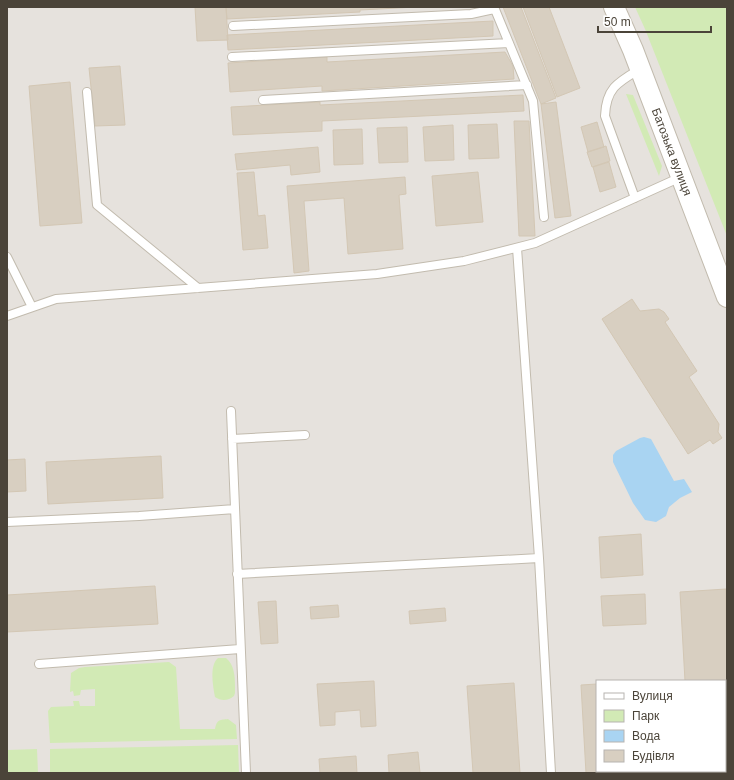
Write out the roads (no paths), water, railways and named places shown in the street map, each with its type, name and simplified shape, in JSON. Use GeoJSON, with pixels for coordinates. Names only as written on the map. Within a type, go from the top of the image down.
{"type":"FeatureCollection","features":[{"type":"Feature","properties":{"kind":"street","name":"Батозька вулиця"},"geometry":{"type":"LineString","coordinates":[[614,7],[640,68],[727,297]]}},
{"type":"Feature","properties":{"kind":"lane"},"geometry":{"type":"LineString","coordinates":[[233,26],[471,14],[494,8],[533,102],[544,217]]}},
{"type":"Feature","properties":{"kind":"lane"},"geometry":{"type":"LineString","coordinates":[[232,57],[509,43]]}},
{"type":"Feature","properties":{"kind":"lane"},"geometry":{"type":"LineString","coordinates":[[635,198],[605,116],[605,106],[610,93],[617,83],[640,68]]}},
{"type":"Feature","properties":{"kind":"lane"},"geometry":{"type":"LineString","coordinates":[[263,100],[527,85]]}},
{"type":"Feature","properties":{"kind":"lane"},"geometry":{"type":"LineString","coordinates":[[88,92],[97,205],[198,288]]}},
{"type":"Feature","properties":{"kind":"lane"},"geometry":{"type":"LineString","coordinates":[[7,316],[56,299],[377,274],[464,261],[535,243],[681,176]]}},
{"type":"Feature","properties":{"kind":"lane"},"geometry":{"type":"LineString","coordinates":[[517,248],[539,558],[551,773]]}},
{"type":"Feature","properties":{"kind":"lane"},"geometry":{"type":"LineString","coordinates":[[7,257],[32,307]]}},
{"type":"Feature","properties":{"kind":"lane"},"geometry":{"type":"LineString","coordinates":[[232,411],[237,574],[246,773]]}},
{"type":"Feature","properties":{"kind":"lane"},"geometry":{"type":"LineString","coordinates":[[232,439],[305,435]]}},
{"type":"Feature","properties":{"kind":"lane"},"geometry":{"type":"LineString","coordinates":[[7,522],[139,516],[235,509]]}},
{"type":"Feature","properties":{"kind":"lane"},"geometry":{"type":"LineString","coordinates":[[237,574],[539,558]]}},
{"type":"Feature","properties":{"kind":"lane"},"geometry":{"type":"LineString","coordinates":[[39,664],[240,649]]}},
{"type":"Feature","properties":{"kind":"water"},"geometry":{"type":"Polygon","coordinates":[[[644,437],[651,439],[674,481],[684,479],[692,492],[680,498],[669,507],[666,516],[656,522],[645,520],[633,503],[613,462],[613,455],[616,451],[644,437]]]}}]}
